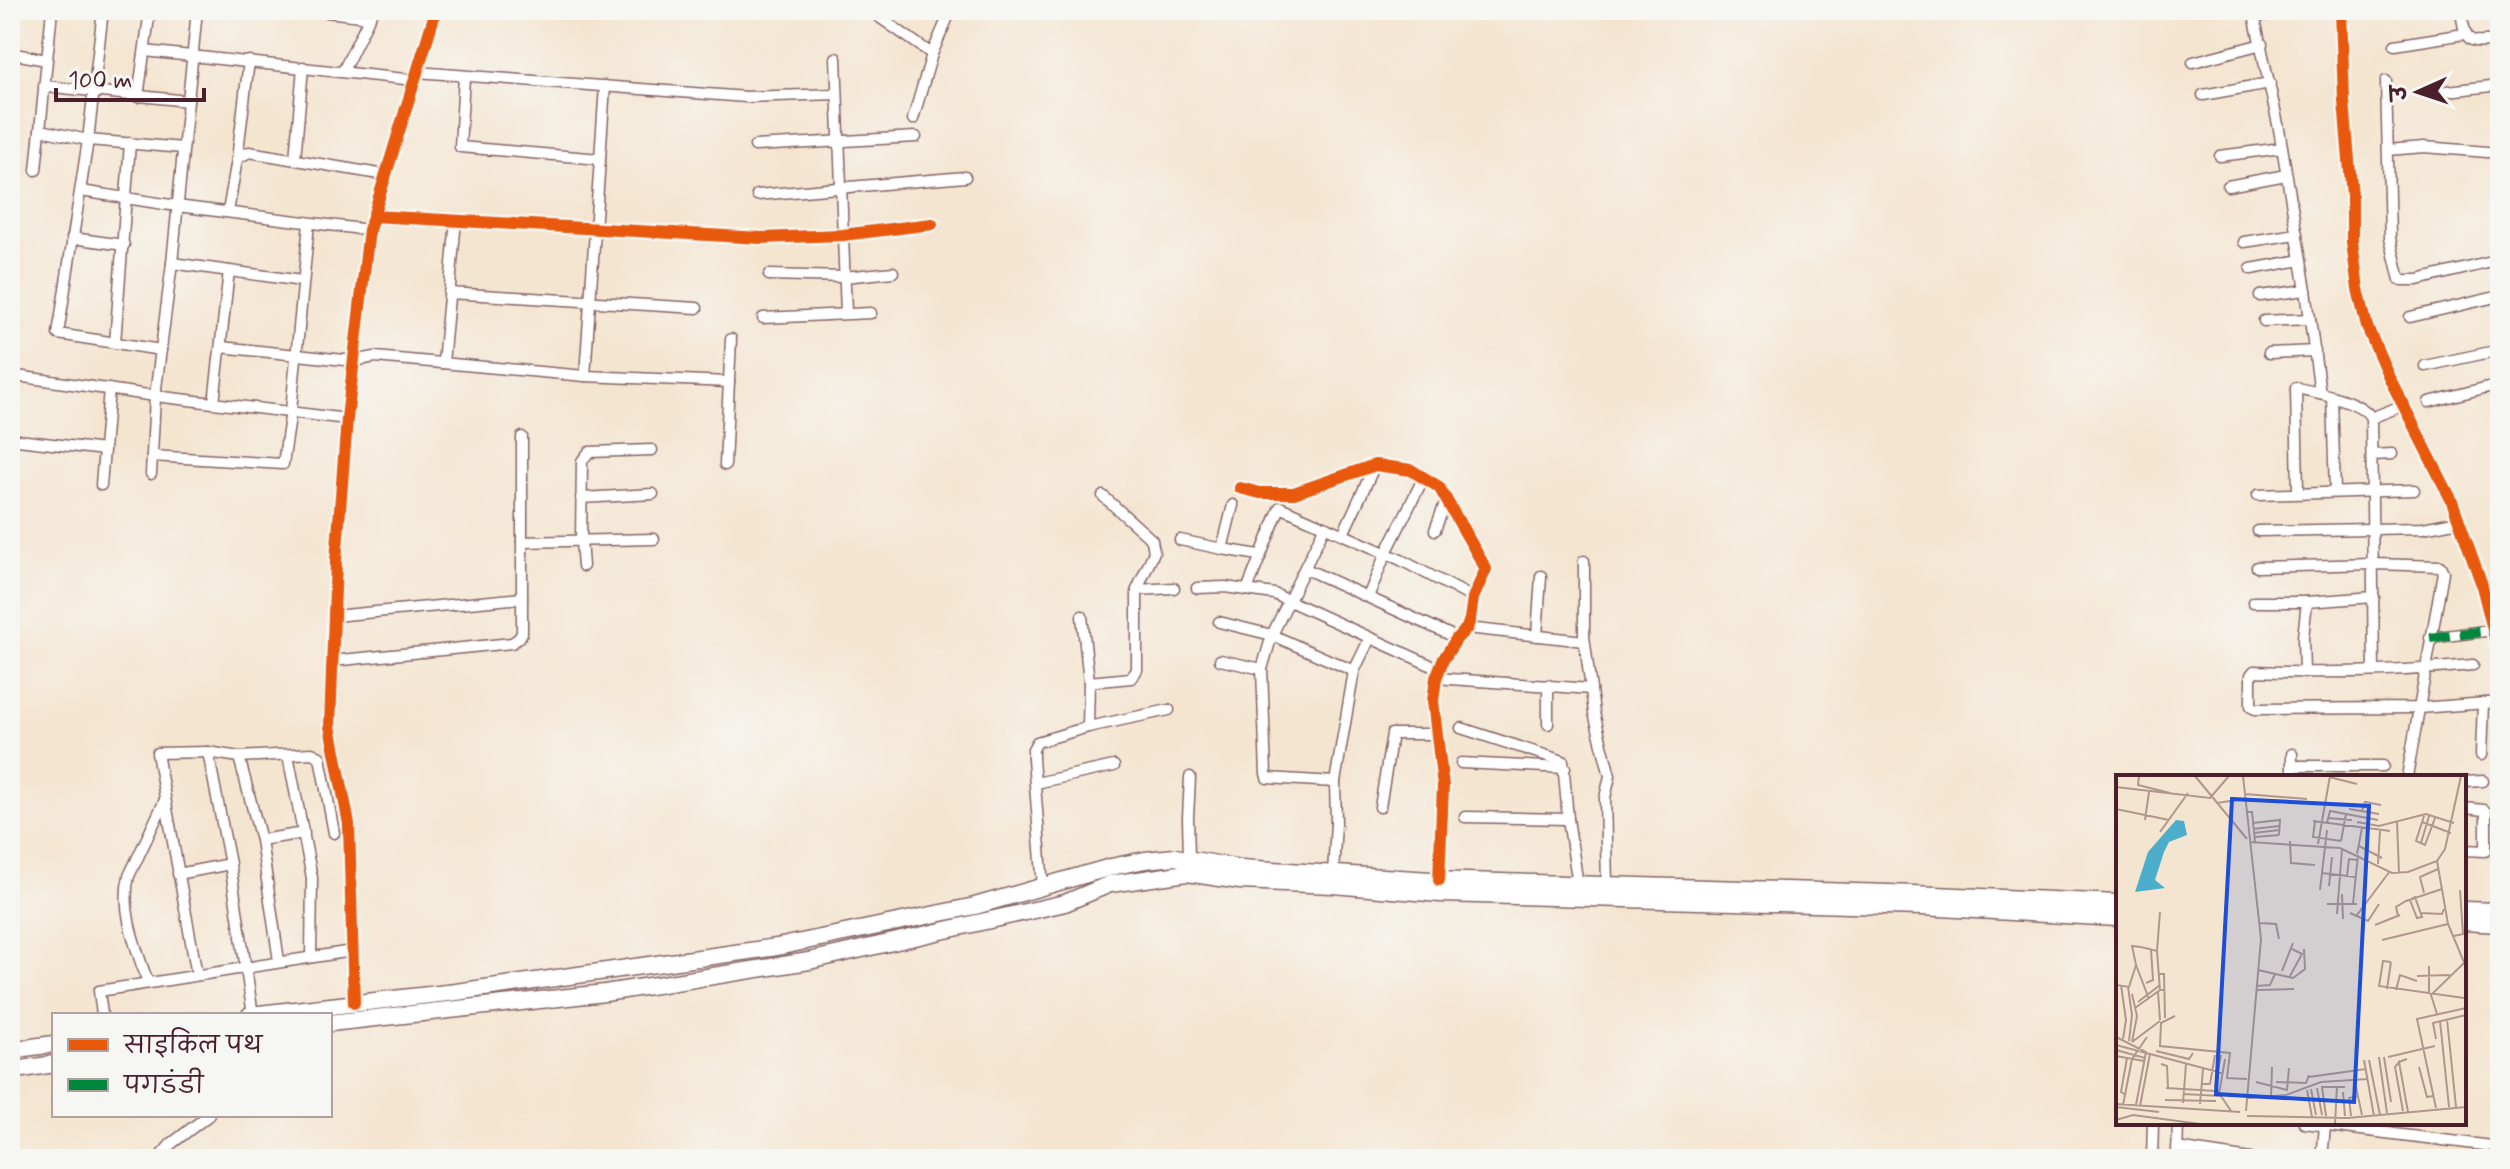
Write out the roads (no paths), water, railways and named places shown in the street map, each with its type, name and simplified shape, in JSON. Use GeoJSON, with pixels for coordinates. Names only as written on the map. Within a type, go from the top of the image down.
{"type":"FeatureCollection","features":[{"type":"Feature","properties":{"kind":"main road"},"geometry":{"type":"LineString","coordinates":[[332,1022],[456,992],[777,947],[975,906],[1111,867],[1175,857],[1241,868],[1333,874],[1441,894],[1922,907],[2116,918]]}},
{"type":"Feature","properties":{"kind":"main road"},"geometry":{"type":"LineString","coordinates":[[268,1013],[354,1003],[381,1009],[605,993],[809,961],[1065,903],[1110,884],[1187,873],[1240,881],[1439,880],[2116,903]]}},
{"type":"Feature","properties":{"kind":"main road"},"geometry":{"type":"LineString","coordinates":[[2466,910],[2500,911]]}},
{"type":"Feature","properties":{"kind":"main road"},"geometry":{"type":"LineString","coordinates":[[2466,922],[2500,924]]}},
{"type":"Feature","properties":{"kind":"main road"},"geometry":{"type":"LineString","coordinates":[[10,1050],[52,1044]]}},
{"type":"Feature","properties":{"kind":"main road"},"geometry":{"type":"LineString","coordinates":[[10,1071],[52,1064]]}},
{"type":"Feature","properties":{"kind":"street"},"geometry":{"type":"LineString","coordinates":[[36,170],[52,10]]}},
{"type":"Feature","properties":{"kind":"street"},"geometry":{"type":"LineString","coordinates":[[103,10],[81,191],[58,334],[161,350]]}},
{"type":"Feature","properties":{"kind":"street"},"geometry":{"type":"LineString","coordinates":[[138,97],[150,10]]}},
{"type":"Feature","properties":{"kind":"street"},"geometry":{"type":"LineString","coordinates":[[151,474],[155,396],[172,263],[197,10]]}},
{"type":"Feature","properties":{"kind":"street"},"geometry":{"type":"LineString","coordinates":[[311,10],[371,14],[343,71]]}},
{"type":"Feature","properties":{"kind":"street"},"geometry":{"type":"LineString","coordinates":[[354,1003],[349,824],[330,726],[336,561],[347,419],[369,230],[436,10]]}},
{"type":"Feature","properties":{"kind":"street"},"geometry":{"type":"LineString","coordinates":[[869,10],[932,54]]}},
{"type":"Feature","properties":{"kind":"street"},"geometry":{"type":"LineString","coordinates":[[913,119],[932,54],[951,10]]}},
{"type":"Feature","properties":{"kind":"street"},"geometry":{"type":"LineString","coordinates":[[2291,10],[2254,14],[2270,83],[2297,234],[2320,393]]}},
{"type":"Feature","properties":{"kind":"street"},"geometry":{"type":"LineString","coordinates":[[2341,10],[2352,242],[2367,327],[2452,501],[2481,582],[2500,657]]}},
{"type":"Feature","properties":{"kind":"street"},"geometry":{"type":"LineString","coordinates":[[2461,10],[2464,34]]}},
{"type":"Feature","properties":{"kind":"street"},"geometry":{"type":"LineString","coordinates":[[2395,45],[2464,34],[2478,43],[2500,39]]}},
{"type":"Feature","properties":{"kind":"street"},"geometry":{"type":"LineString","coordinates":[[2193,62],[2262,44]]}},
{"type":"Feature","properties":{"kind":"street"},"geometry":{"type":"LineString","coordinates":[[145,51],[343,71],[464,76],[746,97],[837,94]]}},
{"type":"Feature","properties":{"kind":"street"},"geometry":{"type":"LineString","coordinates":[[10,53],[46,60]]}},
{"type":"Feature","properties":{"kind":"street"},"geometry":{"type":"LineString","coordinates":[[836,58],[846,313]]}},
{"type":"Feature","properties":{"kind":"street"},"geometry":{"type":"LineString","coordinates":[[228,212],[249,61]]}},
{"type":"Feature","properties":{"kind":"street"},"geometry":{"type":"LineString","coordinates":[[295,159],[303,67]]}},
{"type":"Feature","properties":{"kind":"street"},"geometry":{"type":"LineString","coordinates":[[464,76],[460,147],[600,159]]}},
{"type":"Feature","properties":{"kind":"street"},"geometry":{"type":"LineString","coordinates":[[2386,81],[2390,238],[2400,280],[2418,280],[2500,260]]}},
{"type":"Feature","properties":{"kind":"street"},"geometry":{"type":"LineString","coordinates":[[2203,95],[2270,83]]}},
{"type":"Feature","properties":{"kind":"street"},"geometry":{"type":"LineString","coordinates":[[2430,93],[2500,85]]}},
{"type":"Feature","properties":{"kind":"street"},"geometry":{"type":"LineString","coordinates":[[44,86],[188,101]]}},
{"type":"Feature","properties":{"kind":"street"},"geometry":{"type":"LineString","coordinates":[[585,376],[605,86]]}},
{"type":"Feature","properties":{"kind":"street"},"geometry":{"type":"LineString","coordinates":[[41,130],[88,140],[183,148]]}},
{"type":"Feature","properties":{"kind":"street"},"geometry":{"type":"LineString","coordinates":[[755,146],[916,137]]}},
{"type":"Feature","properties":{"kind":"street"},"geometry":{"type":"LineString","coordinates":[[115,343],[130,143]]}},
{"type":"Feature","properties":{"kind":"street"},"geometry":{"type":"LineString","coordinates":[[2388,150],[2424,147],[2500,153]]}},
{"type":"Feature","properties":{"kind":"street"},"geometry":{"type":"LineString","coordinates":[[2220,156],[2282,148]]}},
{"type":"Feature","properties":{"kind":"street"},"geometry":{"type":"LineString","coordinates":[[237,159],[249,152],[385,175]]}},
{"type":"Feature","properties":{"kind":"street"},"geometry":{"type":"LineString","coordinates":[[2228,186],[2286,175]]}},
{"type":"Feature","properties":{"kind":"street"},"geometry":{"type":"LineString","coordinates":[[757,195],[965,177]]}},
{"type":"Feature","properties":{"kind":"street"},"geometry":{"type":"LineString","coordinates":[[81,191],[369,230]]}},
{"type":"Feature","properties":{"kind":"street"},"geometry":{"type":"LineString","coordinates":[[373,216],[761,238],[843,235],[932,224]]}},
{"type":"Feature","properties":{"kind":"street"},"geometry":{"type":"LineString","coordinates":[[443,363],[456,220]]}},
{"type":"Feature","properties":{"kind":"street"},"geometry":{"type":"LineString","coordinates":[[152,456],[283,464],[309,223]]}},
{"type":"Feature","properties":{"kind":"street"},"geometry":{"type":"LineString","coordinates":[[2244,242],[2297,234]]}},
{"type":"Feature","properties":{"kind":"street"},"geometry":{"type":"LineString","coordinates":[[72,238],[124,245]]}},
{"type":"Feature","properties":{"kind":"street"},"geometry":{"type":"LineString","coordinates":[[2251,269],[2301,260]]}},
{"type":"Feature","properties":{"kind":"street"},"geometry":{"type":"LineString","coordinates":[[172,263],[302,281]]}},
{"type":"Feature","properties":{"kind":"street"},"geometry":{"type":"LineString","coordinates":[[214,403],[229,271]]}},
{"type":"Feature","properties":{"kind":"street"},"geometry":{"type":"LineString","coordinates":[[769,275],[844,277],[893,272]]}},
{"type":"Feature","properties":{"kind":"street"},"geometry":{"type":"LineString","coordinates":[[2260,296],[2306,290]]}},
{"type":"Feature","properties":{"kind":"street"},"geometry":{"type":"LineString","coordinates":[[449,293],[697,308]]}},
{"type":"Feature","properties":{"kind":"street"},"geometry":{"type":"LineString","coordinates":[[2410,317],[2500,296]]}},
{"type":"Feature","properties":{"kind":"street"},"geometry":{"type":"LineString","coordinates":[[763,318],[871,313]]}},
{"type":"Feature","properties":{"kind":"street"},"geometry":{"type":"LineString","coordinates":[[2264,321],[2310,319]]}},
{"type":"Feature","properties":{"kind":"street"},"geometry":{"type":"LineString","coordinates":[[725,465],[731,339]]}},
{"type":"Feature","properties":{"kind":"street"},"geometry":{"type":"LineString","coordinates":[[221,347],[354,361],[375,357],[585,376],[729,382]]}},
{"type":"Feature","properties":{"kind":"street"},"geometry":{"type":"LineString","coordinates":[[2425,366],[2500,350]]}},
{"type":"Feature","properties":{"kind":"street"},"geometry":{"type":"LineString","coordinates":[[2269,353],[2315,351]]}},
{"type":"Feature","properties":{"kind":"street"},"geometry":{"type":"LineString","coordinates":[[10,375],[347,419]]}},
{"type":"Feature","properties":{"kind":"street"},"geometry":{"type":"LineString","coordinates":[[2429,402],[2500,384]]}},
{"type":"Feature","properties":{"kind":"street"},"geometry":{"type":"LineString","coordinates":[[2298,493],[2296,388],[2332,396],[2363,408],[2371,418],[2374,671]]}},
{"type":"Feature","properties":{"kind":"street"},"geometry":{"type":"LineString","coordinates":[[101,485],[109,389]]}},
{"type":"Feature","properties":{"kind":"street"},"geometry":{"type":"LineString","coordinates":[[2332,396],[2335,492]]}},
{"type":"Feature","properties":{"kind":"street"},"geometry":{"type":"LineString","coordinates":[[2371,418],[2404,405]]}},
{"type":"Feature","properties":{"kind":"street"},"geometry":{"type":"LineString","coordinates":[[332,661],[512,643],[522,633],[522,437]]}},
{"type":"Feature","properties":{"kind":"street"},"geometry":{"type":"LineString","coordinates":[[18,440],[104,450]]}},
{"type":"Feature","properties":{"kind":"street"},"geometry":{"type":"LineString","coordinates":[[583,566],[581,498],[585,454],[652,450]]}},
{"type":"Feature","properties":{"kind":"street"},"geometry":{"type":"LineString","coordinates":[[2372,455],[2392,454]]}},
{"type":"Feature","properties":{"kind":"street"},"geometry":{"type":"LineString","coordinates":[[1343,534],[1375,465]]}},
{"type":"Feature","properties":{"kind":"street"},"geometry":{"type":"LineString","coordinates":[[1240,488],[1260,493],[1294,493],[1375,465],[1411,470],[1439,487],[1486,569],[1473,598],[1467,628],[1457,638],[1437,673],[1433,701],[1443,786],[1439,880]]}},
{"type":"Feature","properties":{"kind":"street"},"geometry":{"type":"LineString","coordinates":[[1368,597],[1424,477]]}},
{"type":"Feature","properties":{"kind":"street"},"geometry":{"type":"LineString","coordinates":[[2258,495],[2414,490]]}},
{"type":"Feature","properties":{"kind":"street"},"geometry":{"type":"LineString","coordinates":[[581,498],[653,494]]}},
{"type":"Feature","properties":{"kind":"street"},"geometry":{"type":"LineString","coordinates":[[1089,682],[1131,678],[1137,670],[1137,590],[1155,546],[1146,534],[1103,496]]}},
{"type":"Feature","properties":{"kind":"street"},"geometry":{"type":"LineString","coordinates":[[1435,530],[1447,498]]}},
{"type":"Feature","properties":{"kind":"street"},"geometry":{"type":"LineString","coordinates":[[1222,549],[1233,505]]}},
{"type":"Feature","properties":{"kind":"street"},"geometry":{"type":"LineString","coordinates":[[1247,590],[1280,507],[1386,553],[1473,598]]}},
{"type":"Feature","properties":{"kind":"street"},"geometry":{"type":"LineString","coordinates":[[2258,531],[2436,527],[2459,521]]}},
{"type":"Feature","properties":{"kind":"street"},"geometry":{"type":"LineString","coordinates":[[1325,526],[1272,635],[1262,669],[1266,776],[1335,782]]}},
{"type":"Feature","properties":{"kind":"street"},"geometry":{"type":"LineString","coordinates":[[522,542],[654,539]]}},
{"type":"Feature","properties":{"kind":"street"},"geometry":{"type":"LineString","coordinates":[[1180,540],[1259,555]]}},
{"type":"Feature","properties":{"kind":"street"},"geometry":{"type":"LineString","coordinates":[[1584,561],[1584,641],[1594,713],[1610,776],[1605,798],[1607,885]]}},
{"type":"Feature","properties":{"kind":"street"},"geometry":{"type":"LineString","coordinates":[[2257,567],[2440,566],[2443,572],[2407,775]]}},
{"type":"Feature","properties":{"kind":"street"},"geometry":{"type":"LineString","coordinates":[[1306,569],[1457,638]]}},
{"type":"Feature","properties":{"kind":"street"},"geometry":{"type":"LineString","coordinates":[[1537,636],[1541,576]]}},
{"type":"Feature","properties":{"kind":"street"},"geometry":{"type":"LineString","coordinates":[[1197,588],[1225,587],[1274,594],[1437,673],[1591,689]]}},
{"type":"Feature","properties":{"kind":"street"},"geometry":{"type":"LineString","coordinates":[[1137,590],[1174,588]]}},
{"type":"Feature","properties":{"kind":"street"},"geometry":{"type":"LineString","coordinates":[[2253,602],[2374,597]]}},
{"type":"Feature","properties":{"kind":"street"},"geometry":{"type":"LineString","coordinates":[[334,616],[522,598]]}},
{"type":"Feature","properties":{"kind":"street"},"geometry":{"type":"LineString","coordinates":[[2304,673],[2303,637],[2307,602]]}},
{"type":"Feature","properties":{"kind":"street"},"geometry":{"type":"LineString","coordinates":[[1082,616],[1089,682],[1088,727]]}},
{"type":"Feature","properties":{"kind":"street"},"geometry":{"type":"LineString","coordinates":[[1219,622],[1272,635],[1354,671]]}},
{"type":"Feature","properties":{"kind":"street"},"geometry":{"type":"LineString","coordinates":[[1467,628],[1584,641]]}},
{"type":"Feature","properties":{"kind":"street"},"geometry":{"type":"LineString","coordinates":[[2430,638],[2493,630]]}},
{"type":"Feature","properties":{"kind":"street"},"geometry":{"type":"LineString","coordinates":[[1333,874],[1335,782],[1354,671],[1370,638]]}},
{"type":"Feature","properties":{"kind":"street"},"geometry":{"type":"LineString","coordinates":[[1220,660],[1262,669]]}},
{"type":"Feature","properties":{"kind":"street"},"geometry":{"type":"LineString","coordinates":[[2473,665],[2425,670],[2252,672],[2252,709],[2419,708],[2500,702]]}},
{"type":"Feature","properties":{"kind":"street"},"geometry":{"type":"LineString","coordinates":[[1548,685],[1548,724]]}},
{"type":"Feature","properties":{"kind":"street"},"geometry":{"type":"LineString","coordinates":[[2481,755],[2483,703]]}},
{"type":"Feature","properties":{"kind":"street"},"geometry":{"type":"LineString","coordinates":[[1043,887],[1033,759],[1037,742],[1088,727],[1169,710]]}},
{"type":"Feature","properties":{"kind":"street"},"geometry":{"type":"LineString","coordinates":[[1461,728],[1562,759],[1578,885]]}},
{"type":"Feature","properties":{"kind":"street"},"geometry":{"type":"LineString","coordinates":[[1380,807],[1392,734],[1436,734]]}},
{"type":"Feature","properties":{"kind":"street"},"geometry":{"type":"LineString","coordinates":[[208,752],[230,864],[251,1013]]}},
{"type":"Feature","properties":{"kind":"street"},"geometry":{"type":"LineString","coordinates":[[197,975],[157,753],[208,752],[239,757],[312,753],[320,757],[334,833]]}},
{"type":"Feature","properties":{"kind":"street"},"geometry":{"type":"LineString","coordinates":[[2292,754],[2292,772],[2346,772],[2383,766]]}},
{"type":"Feature","properties":{"kind":"street"},"geometry":{"type":"LineString","coordinates":[[288,755],[312,878],[311,956]]}},
{"type":"Feature","properties":{"kind":"street"},"geometry":{"type":"LineString","coordinates":[[239,757],[261,840],[279,961]]}},
{"type":"Feature","properties":{"kind":"street"},"geometry":{"type":"LineString","coordinates":[[1461,763],[1565,768]]}},
{"type":"Feature","properties":{"kind":"street"},"geometry":{"type":"LineString","coordinates":[[1036,783],[1114,766]]}},
{"type":"Feature","properties":{"kind":"street"},"geometry":{"type":"LineString","coordinates":[[1189,858],[1190,777]]}},
{"type":"Feature","properties":{"kind":"street"},"geometry":{"type":"LineString","coordinates":[[2466,782],[2483,781]]}},
{"type":"Feature","properties":{"kind":"street"},"geometry":{"type":"LineString","coordinates":[[148,983],[131,931],[126,887],[165,799]]}},
{"type":"Feature","properties":{"kind":"street"},"geometry":{"type":"LineString","coordinates":[[2466,808],[2486,812],[2486,851],[2466,850]]}},
{"type":"Feature","properties":{"kind":"street"},"geometry":{"type":"LineString","coordinates":[[1465,817],[1568,819]]}},
{"type":"Feature","properties":{"kind":"street"},"geometry":{"type":"LineString","coordinates":[[261,840],[304,833]]}},
{"type":"Feature","properties":{"kind":"street"},"geometry":{"type":"LineString","coordinates":[[178,874],[230,864]]}},
{"type":"Feature","properties":{"kind":"street"},"geometry":{"type":"LineString","coordinates":[[102,1013],[99,991],[352,951]]}},
{"type":"Feature","properties":{"kind":"street"},"geometry":{"type":"LineString","coordinates":[[158,1159],[171,1144],[206,1117]]}},
{"type":"Feature","properties":{"kind":"street"},"geometry":{"type":"LineString","coordinates":[[2152,1159],[2153,1125]]}},
{"type":"Feature","properties":{"kind":"street"},"geometry":{"type":"LineString","coordinates":[[2178,1125],[2177,1154],[2250,1159]]}},
{"type":"Feature","properties":{"kind":"street"},"geometry":{"type":"LineString","coordinates":[[2318,1125],[2500,1149]]}},
{"type":"Feature","properties":{"kind":"street"},"geometry":{"type":"LineString","coordinates":[[2322,1159],[2325,1126]]}},
{"type":"Feature","properties":{"kind":"street"},"geometry":{"type":"LineString","coordinates":[[2492,1159],[2500,1149]]}}]}
